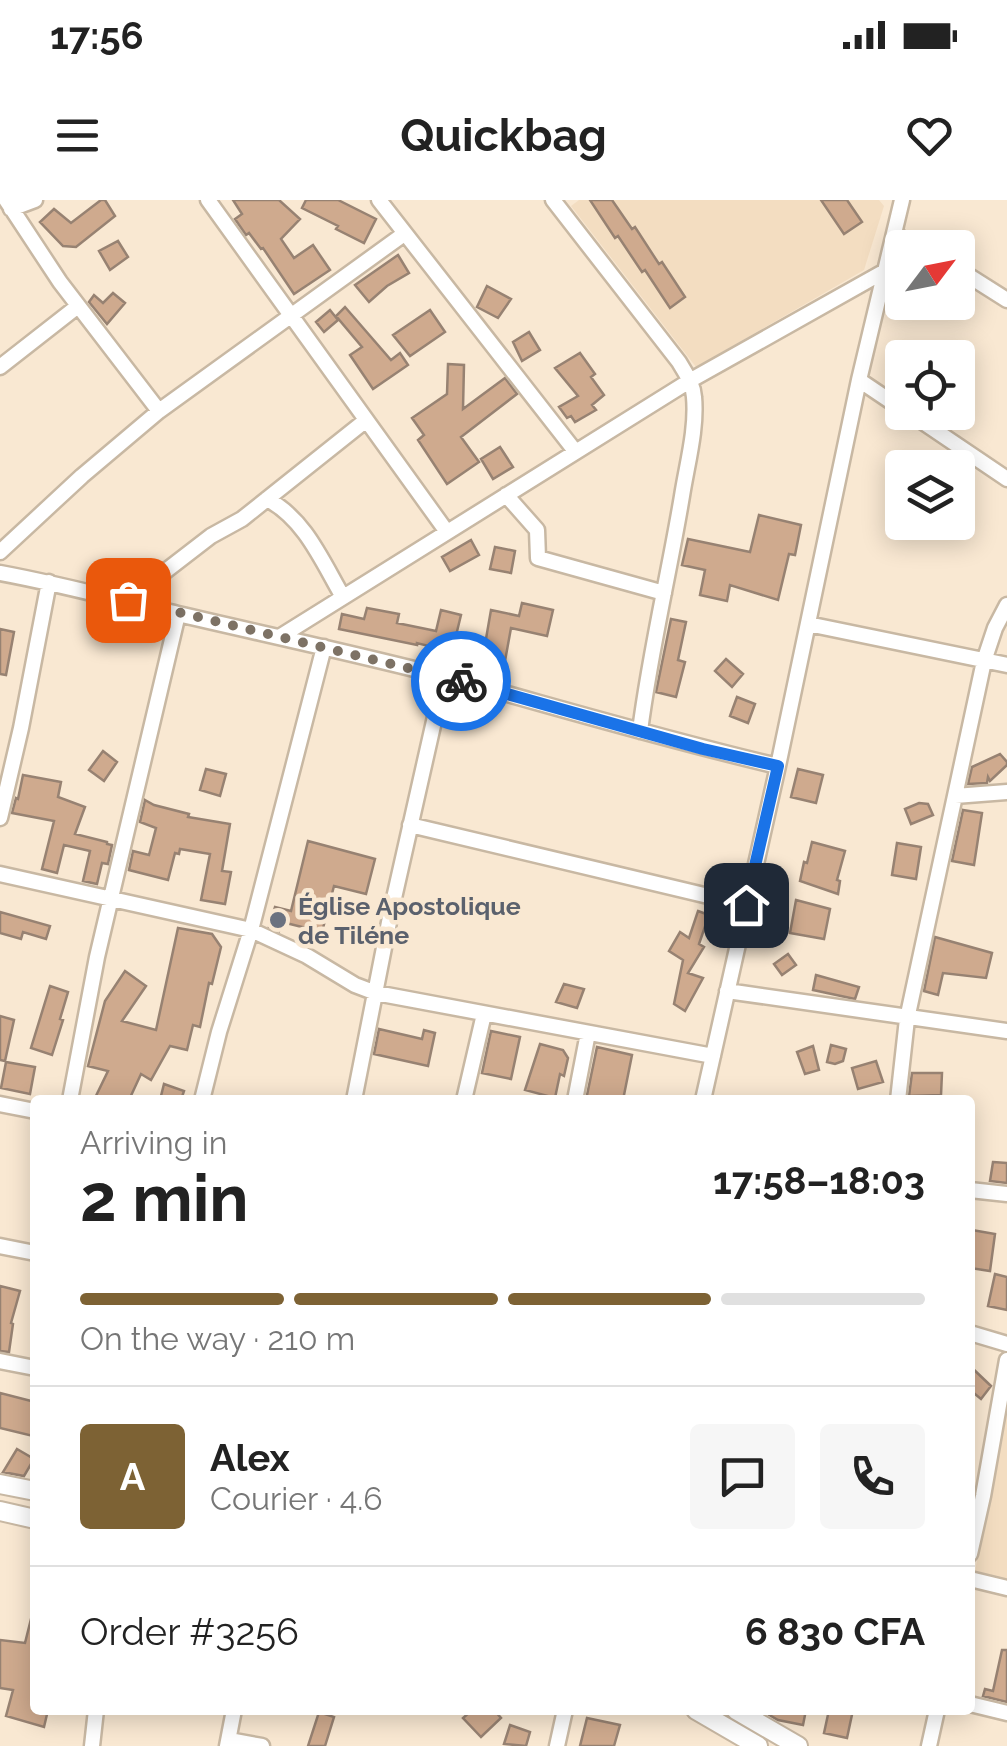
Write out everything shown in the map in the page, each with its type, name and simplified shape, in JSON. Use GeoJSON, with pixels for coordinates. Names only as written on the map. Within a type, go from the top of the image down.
{"type":"FeatureCollection","features":[{"type":"Feature","properties":{"kind":"street"},"geometry":{"type":"LineString","coordinates":[[35,200],[8,204],[78,306],[158,411]]}},
{"type":"Feature","properties":{"kind":"street"},"geometry":{"type":"LineString","coordinates":[[208,200],[448,532]]}},
{"type":"Feature","properties":{"kind":"street"},"geometry":{"type":"LineString","coordinates":[[379,200],[574,451]]}},
{"type":"Feature","properties":{"kind":"street"},"geometry":{"type":"LineString","coordinates":[[553,200],[691,380],[694,419],[640,731]]}},
{"type":"Feature","properties":{"kind":"street"},"geometry":{"type":"LineString","coordinates":[[895,230],[899,202]]}},
{"type":"Feature","properties":{"kind":"street"},"geometry":{"type":"LineString","coordinates":[[2,547],[158,411],[404,234]]}},
{"type":"Feature","properties":{"kind":"street"},"geometry":{"type":"LineString","coordinates":[[281,636],[691,380],[885,271]]}},
{"type":"Feature","properties":{"kind":"street"},"geometry":{"type":"LineString","coordinates":[[704,1095],[885,274]]}},
{"type":"Feature","properties":{"kind":"street"},"geometry":{"type":"LineString","coordinates":[[975,277],[1004,291]]}},
{"type":"Feature","properties":{"kind":"street"},"geometry":{"type":"LineString","coordinates":[[0,367],[78,306]]}},
{"type":"Feature","properties":{"kind":"street"},"geometry":{"type":"LineString","coordinates":[[860,380],[885,397]]}},
{"type":"Feature","properties":{"kind":"street"},"geometry":{"type":"LineString","coordinates":[[128,600],[211,536],[242,519],[366,420]]}},
{"type":"Feature","properties":{"kind":"street"},"geometry":{"type":"LineString","coordinates":[[934,430],[1007,479]]}},
{"type":"Feature","properties":{"kind":"street"},"geometry":{"type":"LineString","coordinates":[[506,495],[537,530],[538,558],[664,594]]}},
{"type":"Feature","properties":{"kind":"street"},"geometry":{"type":"LineString","coordinates":[[267,498],[296,520],[343,597]]}},
{"type":"Feature","properties":{"kind":"street"},"geometry":{"type":"LineString","coordinates":[[0,573],[281,636],[778,766]]}},
{"type":"Feature","properties":{"kind":"street"},"geometry":{"type":"LineString","coordinates":[[0,818],[22,728],[48,582]]}},
{"type":"Feature","properties":{"kind":"street"},"geometry":{"type":"LineString","coordinates":[[899,1095],[907,1019],[984,661],[1007,604]]}},
{"type":"Feature","properties":{"kind":"street"},"geometry":{"type":"LineString","coordinates":[[71,1095],[97,957],[178,614]]}},
{"type":"Feature","properties":{"kind":"street"},"geometry":{"type":"LineString","coordinates":[[808,624],[1007,665]]}},
{"type":"Feature","properties":{"kind":"street"},"geometry":{"type":"LineString","coordinates":[[203,1095],[251,930],[324,647]]}},
{"type":"Feature","properties":{"kind":"street"},"geometry":{"type":"LineString","coordinates":[[355,1095],[444,677]]}},
{"type":"Feature","properties":{"kind":"street"},"geometry":{"type":"LineString","coordinates":[[955,796],[1007,792]]}},
{"type":"Feature","properties":{"kind":"street"},"geometry":{"type":"LineString","coordinates":[[410,825],[746,905]]}},
{"type":"Feature","properties":{"kind":"street"},"geometry":{"type":"LineString","coordinates":[[0,874],[251,930],[376,993],[713,1056]]}},
{"type":"Feature","properties":{"kind":"street"},"geometry":{"type":"LineString","coordinates":[[728,991],[1007,1032]]}},
{"type":"Feature","properties":{"kind":"street"},"geometry":{"type":"LineString","coordinates":[[465,1095],[484,1014]]}},
{"type":"Feature","properties":{"kind":"street"},"geometry":{"type":"LineString","coordinates":[[577,1095],[588,1032]]}},
{"type":"Feature","properties":{"kind":"street"},"geometry":{"type":"LineString","coordinates":[[0,1104],[30,1110]]}},
{"type":"Feature","properties":{"kind":"street"},"geometry":{"type":"LineString","coordinates":[[975,1191],[1007,1194]]}},
{"type":"Feature","properties":{"kind":"street"},"geometry":{"type":"LineString","coordinates":[[0,1246],[30,1252]]}},
{"type":"Feature","properties":{"kind":"street"},"geometry":{"type":"LineString","coordinates":[[975,1335],[1007,1344]]}},
{"type":"Feature","properties":{"kind":"street"},"geometry":{"type":"LineString","coordinates":[[0,1360],[30,1367]]}},
{"type":"Feature","properties":{"kind":"street"},"geometry":{"type":"LineString","coordinates":[[977,1495],[1007,1360]]}},
{"type":"Feature","properties":{"kind":"street"},"geometry":{"type":"LineString","coordinates":[[0,1492],[0,1484],[30,1491]]}},
{"type":"Feature","properties":{"kind":"street"},"geometry":{"type":"LineString","coordinates":[[0,1511],[30,1518]]}},
{"type":"Feature","properties":{"kind":"street"},"geometry":{"type":"LineString","coordinates":[[975,1580],[1007,1588]]}},
{"type":"Feature","properties":{"kind":"street"},"geometry":{"type":"LineString","coordinates":[[975,1705],[1007,1713]]}},
{"type":"Feature","properties":{"kind":"street"},"geometry":{"type":"LineString","coordinates":[[92,1746],[95,1715]]}},
{"type":"Feature","properties":{"kind":"street"},"geometry":{"type":"LineString","coordinates":[[233,1715],[228,1743],[262,1746]]}},
{"type":"Feature","properties":{"kind":"street"},"geometry":{"type":"LineString","coordinates":[[557,1746],[564,1715]]}},
{"type":"Feature","properties":{"kind":"street"},"geometry":{"type":"LineString","coordinates":[[705,1715],[758,1746]]}},
{"type":"Feature","properties":{"kind":"street"},"geometry":{"type":"LineString","coordinates":[[929,1746],[936,1715]]}},
{"type":"Feature","properties":{"kind":"street"},"geometry":{"type":"LineString","coordinates":[[770,1719],[798,1746]]}},
{"type":"Feature","properties":{"kind":"shaded area"},"geometry":{"type":"Polygon","coordinates":[[[579,200],[879,200],[884,206],[864,270],[696,367],[571,206],[579,200]]]}},
{"type":"Feature","properties":{"kind":"shaded area"},"geometry":{"type":"Polygon","coordinates":[[[1007,1390],[1007,1580],[975,1572],[1007,1390]]]}},
{"type":"Feature","properties":{"kind":"building"},"geometry":{"type":"Polygon","coordinates":[[[105,200],[115,216],[76,247],[63,246],[40,222],[54,209],[71,223],[105,200]]]}},
{"type":"Feature","properties":{"kind":"building"},"geometry":{"type":"Polygon","coordinates":[[[233,200],[279,200],[300,219],[281,239],[294,258],[313,245],[330,270],[294,294],[263,248],[249,233],[246,235],[235,219],[242,214],[233,200]]]}},
{"type":"Feature","properties":{"kind":"building"},"geometry":{"type":"Polygon","coordinates":[[[306,200],[338,200],[376,219],[364,243],[302,208],[306,200]]]}},
{"type":"Feature","properties":{"kind":"building"},"geometry":{"type":"Polygon","coordinates":[[[590,200],[612,200],[685,297],[670,308],[590,200]]]}},
{"type":"Feature","properties":{"kind":"building"},"geometry":{"type":"Polygon","coordinates":[[[821,200],[847,200],[862,222],[844,234],[821,200]]]}},
{"type":"Feature","properties":{"kind":"building"},"geometry":{"type":"Polygon","coordinates":[[[118,241],[128,257],[110,270],[99,251],[118,241]]]}},
{"type":"Feature","properties":{"kind":"building"},"geometry":{"type":"Polygon","coordinates":[[[398,255],[409,273],[369,302],[355,285],[398,255]]]}},
{"type":"Feature","properties":{"kind":"building"},"geometry":{"type":"Polygon","coordinates":[[[487,286],[511,299],[498,318],[477,307],[487,286]]]}},
{"type":"Feature","properties":{"kind":"building"},"geometry":{"type":"Polygon","coordinates":[[[113,293],[125,303],[107,324],[89,302],[94,295],[103,303],[113,293]]]}},
{"type":"Feature","properties":{"kind":"building"},"geometry":{"type":"Polygon","coordinates":[[[345,307],[391,360],[400,353],[408,365],[373,389],[350,355],[362,347],[336,316],[345,307]]]}},
{"type":"Feature","properties":{"kind":"building"},"geometry":{"type":"Polygon","coordinates":[[[330,310],[338,320],[324,332],[316,322],[330,310]]]}},
{"type":"Feature","properties":{"kind":"building"},"geometry":{"type":"Polygon","coordinates":[[[430,310],[445,332],[410,356],[393,335],[430,310]]]}},
{"type":"Feature","properties":{"kind":"building"},"geometry":{"type":"Polygon","coordinates":[[[529,332],[540,350],[522,361],[513,342],[529,332]]]}},
{"type":"Feature","properties":{"kind":"building"},"geometry":{"type":"Polygon","coordinates":[[[580,353],[604,395],[592,405],[596,410],[575,422],[559,407],[578,396],[555,368],[580,353]]]}},
{"type":"Feature","properties":{"kind":"building"},"geometry":{"type":"Polygon","coordinates":[[[448,364],[464,365],[463,409],[505,378],[517,394],[461,437],[479,462],[447,484],[418,440],[424,435],[412,418],[447,394],[448,364]]]}},
{"type":"Feature","properties":{"kind":"building"},"geometry":{"type":"Polygon","coordinates":[[[500,447],[513,467],[493,479],[481,459],[500,447]]]}},
{"type":"Feature","properties":{"kind":"building"},"geometry":{"type":"Polygon","coordinates":[[[759,515],[801,525],[795,555],[789,554],[778,600],[730,585],[727,601],[700,595],[705,570],[682,565],[688,539],[750,552],[759,515]]]}},
{"type":"Feature","properties":{"kind":"building"},"geometry":{"type":"Polygon","coordinates":[[[471,540],[479,555],[450,571],[442,557],[471,540]]]}},
{"type":"Feature","properties":{"kind":"building"},"geometry":{"type":"Polygon","coordinates":[[[495,547],[515,551],[511,573],[490,569],[495,547]]]}},
{"type":"Feature","properties":{"kind":"building"},"geometry":{"type":"Polygon","coordinates":[[[522,603],[553,610],[547,636],[511,628],[505,661],[483,656],[491,610],[519,616],[522,603]]]}},
{"type":"Feature","properties":{"kind":"building"},"geometry":{"type":"Polygon","coordinates":[[[367,608],[399,614],[397,623],[436,631],[441,610],[461,615],[452,652],[339,629],[342,614],[364,619],[367,608]]]}},
{"type":"Feature","properties":{"kind":"building"},"geometry":{"type":"Polygon","coordinates":[[[671,619],[686,622],[678,660],[685,662],[676,697],[656,692],[671,619]]]}},
{"type":"Feature","properties":{"kind":"building"},"geometry":{"type":"Polygon","coordinates":[[[0,629],[14,632],[6,675],[0,674],[0,629]]]}},
{"type":"Feature","properties":{"kind":"building"},"geometry":{"type":"Polygon","coordinates":[[[726,659],[743,674],[732,687],[715,671],[726,659]]]}},
{"type":"Feature","properties":{"kind":"building"},"geometry":{"type":"Polygon","coordinates":[[[737,697],[755,704],[748,723],[730,716],[737,697]]]}},
{"type":"Feature","properties":{"kind":"building"},"geometry":{"type":"Polygon","coordinates":[[[103,751],[117,762],[104,781],[89,770],[103,751]]]}},
{"type":"Feature","properties":{"kind":"building"},"geometry":{"type":"Polygon","coordinates":[[[1000,754],[1007,765],[990,781],[988,777],[987,783],[968,784],[972,767],[1000,754]]]}},
{"type":"Feature","properties":{"kind":"building"},"geometry":{"type":"Polygon","coordinates":[[[206,769],[226,774],[220,796],[200,790],[206,769]]]}},
{"type":"Feature","properties":{"kind":"building"},"geometry":{"type":"Polygon","coordinates":[[[798,769],[823,775],[816,803],[791,797],[798,769]]]}},
{"type":"Feature","properties":{"kind":"building"},"geometry":{"type":"Polygon","coordinates":[[[23,775],[61,782],[58,797],[85,807],[75,834],[112,845],[108,864],[102,863],[97,884],[83,881],[90,851],[64,845],[57,873],[42,869],[54,821],[12,813],[23,775]]]}},
{"type":"Feature","properties":{"kind":"building"},"geometry":{"type":"Polygon","coordinates":[[[145,800],[189,814],[188,817],[230,824],[222,871],[231,872],[225,904],[201,900],[210,854],[180,849],[179,854],[175,853],[168,880],[129,870],[133,851],[149,855],[156,828],[140,822],[145,800]]]}},
{"type":"Feature","properties":{"kind":"building"},"geometry":{"type":"Polygon","coordinates":[[[928,804],[933,815],[911,824],[905,809],[928,804]]]}},
{"type":"Feature","properties":{"kind":"building"},"geometry":{"type":"Polygon","coordinates":[[[963,810],[982,813],[974,865],[952,861],[963,810]]]}},
{"type":"Feature","properties":{"kind":"building"},"geometry":{"type":"Polygon","coordinates":[[[308,841],[375,859],[366,894],[334,886],[322,932],[282,922],[279,931],[269,927],[275,907],[291,911],[308,841]]]}},
{"type":"Feature","properties":{"kind":"building"},"geometry":{"type":"Polygon","coordinates":[[[812,842],[845,851],[837,880],[838,894],[800,881],[812,842]]]}},
{"type":"Feature","properties":{"kind":"building"},"geometry":{"type":"Polygon","coordinates":[[[897,843],[921,847],[916,879],[892,875],[897,843]]]}},
{"type":"Feature","properties":{"kind":"building"},"geometry":{"type":"Polygon","coordinates":[[[796,900],[830,909],[824,939],[790,933],[796,900]]]}},
{"type":"Feature","properties":{"kind":"building"},"geometry":{"type":"Polygon","coordinates":[[[698,911],[709,915],[699,944],[704,947],[688,973],[703,978],[685,1011],[674,1004],[683,960],[669,951],[680,932],[689,938],[698,911]]]}},
{"type":"Feature","properties":{"kind":"building"},"geometry":{"type":"Polygon","coordinates":[[[0,912],[50,926],[46,939],[23,932],[21,939],[0,933],[0,912]]]}},
{"type":"Feature","properties":{"kind":"building"},"geometry":{"type":"Polygon","coordinates":[[[178,928],[212,934],[221,947],[200,1027],[193,1025],[187,1050],[170,1046],[151,1080],[141,1074],[131,1095],[96,1095],[108,1071],[88,1066],[105,1001],[125,971],[146,986],[122,1021],[156,1030],[178,928]]]}},
{"type":"Feature","properties":{"kind":"building"},"geometry":{"type":"Polygon","coordinates":[[[935,937],[992,953],[986,978],[943,973],[938,995],[924,991],[935,937]]]}},
{"type":"Feature","properties":{"kind":"building"},"geometry":{"type":"Polygon","coordinates":[[[788,954],[796,965],[782,975],[774,964],[788,954]]]}},
{"type":"Feature","properties":{"kind":"building"},"geometry":{"type":"Polygon","coordinates":[[[816,975],[859,987],[855,999],[813,990],[816,975]]]}},
{"type":"Feature","properties":{"kind":"building"},"geometry":{"type":"Polygon","coordinates":[[[564,984],[584,989],[577,1008],[556,1002],[564,984]]]}},
{"type":"Feature","properties":{"kind":"building"},"geometry":{"type":"Polygon","coordinates":[[[50,986],[68,992],[52,1055],[31,1048],[50,986]]]}},
{"type":"Feature","properties":{"kind":"building"},"geometry":{"type":"Polygon","coordinates":[[[0,1016],[14,1020],[5,1061],[0,1060],[0,1016]]]}},
{"type":"Feature","properties":{"kind":"building"},"geometry":{"type":"Polygon","coordinates":[[[379,1029],[422,1039],[424,1030],[435,1033],[428,1066],[374,1054],[379,1029]]]}},
{"type":"Feature","properties":{"kind":"building"},"geometry":{"type":"Polygon","coordinates":[[[491,1031],[520,1037],[511,1079],[482,1073],[491,1031]]]}},
{"type":"Feature","properties":{"kind":"building"},"geometry":{"type":"Polygon","coordinates":[[[540,1044],[563,1050],[568,1058],[556,1095],[525,1090],[540,1044]]]}},
{"type":"Feature","properties":{"kind":"building"},"geometry":{"type":"Polygon","coordinates":[[[831,1045],[846,1049],[843,1061],[827,1062],[831,1045]]]}},
{"type":"Feature","properties":{"kind":"building"},"geometry":{"type":"Polygon","coordinates":[[[813,1046],[819,1070],[805,1074],[797,1052],[813,1046]]]}},
{"type":"Feature","properties":{"kind":"building"},"geometry":{"type":"Polygon","coordinates":[[[597,1047],[632,1055],[624,1095],[587,1095],[597,1047]]]}},
{"type":"Feature","properties":{"kind":"building"},"geometry":{"type":"Polygon","coordinates":[[[876,1061],[883,1082],[858,1089],[852,1068],[876,1061]]]}},
{"type":"Feature","properties":{"kind":"building"},"geometry":{"type":"Polygon","coordinates":[[[6,1062],[35,1067],[30,1094],[1,1088],[6,1062]]]}},
{"type":"Feature","properties":{"kind":"building"},"geometry":{"type":"Polygon","coordinates":[[[912,1073],[942,1073],[941,1095],[909,1095],[912,1073]]]}},
{"type":"Feature","properties":{"kind":"building"},"geometry":{"type":"Polygon","coordinates":[[[164,1084],[184,1091],[183,1095],[161,1095],[164,1084]]]}},
{"type":"Feature","properties":{"kind":"building"},"geometry":{"type":"Polygon","coordinates":[[[993,1162],[1007,1163],[1007,1183],[990,1181],[993,1162]]]}},
{"type":"Feature","properties":{"kind":"building"},"geometry":{"type":"Polygon","coordinates":[[[975,1231],[995,1234],[990,1271],[975,1269],[975,1231]]]}},
{"type":"Feature","properties":{"kind":"building"},"geometry":{"type":"Polygon","coordinates":[[[995,1274],[1007,1277],[1007,1310],[988,1306],[995,1274]]]}},
{"type":"Feature","properties":{"kind":"building"},"geometry":{"type":"Polygon","coordinates":[[[0,1286],[20,1291],[11,1323],[9,1352],[0,1351],[0,1286]]]}},
{"type":"Feature","properties":{"kind":"building"},"geometry":{"type":"Polygon","coordinates":[[[975,1371],[991,1386],[981,1399],[975,1394],[975,1371]]]}},
{"type":"Feature","properties":{"kind":"building"},"geometry":{"type":"Polygon","coordinates":[[[0,1393],[30,1401],[30,1435],[0,1428],[0,1393]]]}},
{"type":"Feature","properties":{"kind":"building"},"geometry":{"type":"Polygon","coordinates":[[[17,1449],[30,1457],[24,1476],[3,1472],[17,1449]]]}},
{"type":"Feature","properties":{"kind":"building"},"geometry":{"type":"Polygon","coordinates":[[[30,1623],[30,1715],[47,1715],[44,1727],[6,1716],[13,1690],[0,1688],[0,1640],[25,1643],[30,1623]]]}},
{"type":"Feature","properties":{"kind":"building"},"geometry":{"type":"Polygon","coordinates":[[[1002,1650],[1007,1650],[1007,1702],[983,1696],[985,1689],[993,1691],[1002,1650]]]}},
{"type":"Feature","properties":{"kind":"building"},"geometry":{"type":"Polygon","coordinates":[[[318,1715],[334,1717],[325,1746],[308,1746],[318,1715]]]}},
{"type":"Feature","properties":{"kind":"building"},"geometry":{"type":"Polygon","coordinates":[[[498,1715],[501,1718],[481,1737],[463,1718],[498,1715]]]}},
{"type":"Feature","properties":{"kind":"building"},"geometry":{"type":"Polygon","coordinates":[[[770,1715],[805,1715],[803,1725],[770,1715]]]}},
{"type":"Feature","properties":{"kind":"building"},"geometry":{"type":"Polygon","coordinates":[[[828,1715],[852,1715],[847,1738],[824,1733],[828,1715]]]}},
{"type":"Feature","properties":{"kind":"building"},"geometry":{"type":"Polygon","coordinates":[[[587,1718],[620,1725],[614,1746],[580,1746],[587,1718]]]}},
{"type":"Feature","properties":{"kind":"building"},"geometry":{"type":"Polygon","coordinates":[[[510,1725],[530,1732],[526,1746],[504,1744],[510,1725]]]}},
{"type":"Feature","properties":{"kind":"way so far"},"geometry":{"type":"LineString","coordinates":[[128,600],[461,681]]}},
{"type":"Feature","properties":{"kind":"place","name":"Église Apostolique de Tiléne"},"geometry":{"type":"Point","coordinates":[278,920]}},
{"type":"Feature","properties":{"kind":"route"},"geometry":{"type":"LineString","coordinates":[[461,681],[703,749],[778,766],[746,905]]}}]}
